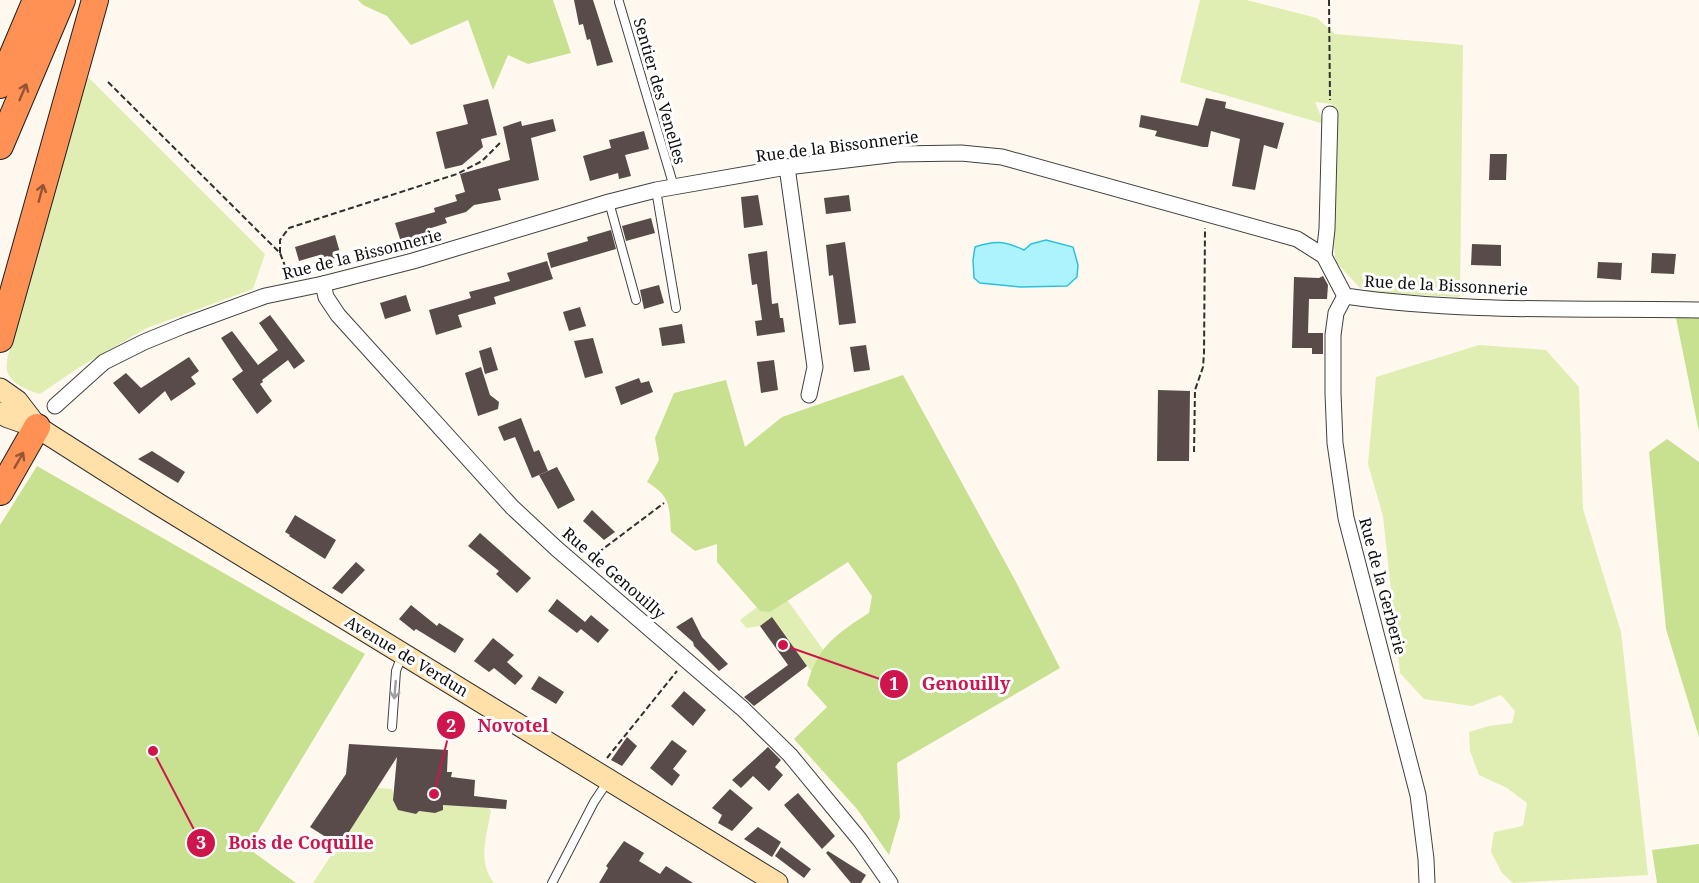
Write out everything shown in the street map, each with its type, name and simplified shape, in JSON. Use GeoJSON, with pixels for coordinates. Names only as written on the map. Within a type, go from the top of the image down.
{"type":"FeatureCollection","features":[{"type":"Feature","properties":{"kind":"highway"},"geometry":{"type":"LineString","coordinates":[[0,85],[36,0]]}},
{"type":"Feature","properties":{"kind":"highway"},"geometry":{"type":"LineString","coordinates":[[0,146],[62,0]]}},
{"type":"Feature","properties":{"kind":"highway"},"geometry":{"type":"LineString","coordinates":[[0,339],[94,0]]}},
{"type":"Feature","properties":{"kind":"highway"},"geometry":{"type":"LineString","coordinates":[[0,492],[37,427]]}},
{"type":"Feature","properties":{"kind":"main road","name":"Avenue de Verdun"},"geometry":{"type":"LineString","coordinates":[[0,389],[17,401],[37,427]]}},
{"type":"Feature","properties":{"kind":"main road","name":"Avenue de Verdun"},"geometry":{"type":"LineString","coordinates":[[0,413],[37,427],[158,504],[777,883]]}},
{"type":"Feature","properties":{"kind":"street"},"geometry":{"type":"LineString","coordinates":[[1324,256],[1327,229],[1330,114]]}},
{"type":"Feature","properties":{"kind":"street","name":"Rue de la Bissonnerie"},"geometry":{"type":"LineString","coordinates":[[55,406],[104,362],[135,346],[265,296],[413,261],[656,190],[787,167],[897,154],[961,153],[1002,157],[1297,239],[1324,256],[1345,296],[1439,305],[1699,310]]}},
{"type":"Feature","properties":{"kind":"street"},"geometry":{"type":"LineString","coordinates":[[787,167],[815,367],[809,395]]}},
{"type":"Feature","properties":{"kind":"street","name":"Rue de Genouilly"},"geometry":{"type":"LineString","coordinates":[[323,284],[326,297],[338,315],[512,507],[687,660],[790,755],[860,840],[890,883]]}},
{"type":"Feature","properties":{"kind":"street","name":"Rue de la Gerberie"},"geometry":{"type":"LineString","coordinates":[[1345,296],[1336,313],[1333,334],[1334,413],[1339,471],[1346,518],[1418,795],[1427,883]]}},
{"type":"Feature","properties":{"kind":"lane","name":"Sentier des Venelles"},"geometry":{"type":"LineString","coordinates":[[619,2],[674,187]]}},
{"type":"Feature","properties":{"kind":"lane"},"geometry":{"type":"LineString","coordinates":[[656,190],[676,308]]}},
{"type":"Feature","properties":{"kind":"lane"},"geometry":{"type":"LineString","coordinates":[[609,202],[636,300]]}},
{"type":"Feature","properties":{"kind":"lane"},"geometry":{"type":"LineString","coordinates":[[392,727],[396,671],[403,653]]}},
{"type":"Feature","properties":{"kind":"lane"},"geometry":{"type":"LineString","coordinates":[[552,883],[594,802],[602,776]]}},
{"type":"Feature","properties":{"kind":"path"},"geometry":{"type":"LineString","coordinates":[[1329,0],[1330,114]]}},
{"type":"Feature","properties":{"kind":"path"},"geometry":{"type":"LineString","coordinates":[[108,82],[280,253]]}},
{"type":"Feature","properties":{"kind":"path"},"geometry":{"type":"LineString","coordinates":[[294,290],[280,253],[280,240],[289,228],[457,174],[482,161],[502,141]]}},
{"type":"Feature","properties":{"kind":"path"},"geometry":{"type":"LineString","coordinates":[[1194,452],[1195,390],[1203,368],[1204,354],[1204,230],[1209,214]]}},
{"type":"Feature","properties":{"kind":"path"},"geometry":{"type":"LineString","coordinates":[[579,567],[664,503]]}},
{"type":"Feature","properties":{"kind":"path"},"geometry":{"type":"LineString","coordinates":[[602,776],[687,660]]}},
{"type":"Feature","properties":{"kind":"green space"},"geometry":{"type":"Polygon","coordinates":[[[358,0],[553,0],[571,53],[528,64],[508,55],[493,90],[468,20],[411,45],[387,16],[363,5],[358,0]]]}},
{"type":"Feature","properties":{"kind":"green space"},"geometry":{"type":"Polygon","coordinates":[[[1200,0],[1246,0],[1317,18],[1335,34],[1463,45],[1460,297],[1372,293],[1360,288],[1336,262],[1331,229],[1332,104],[1315,102],[1324,124],[1180,82],[1200,0]]]}},
{"type":"Feature","properties":{"kind":"green space"},"geometry":{"type":"Polygon","coordinates":[[[82,71],[265,254],[253,289],[147,328],[78,368],[40,394],[12,380],[7,371],[7,361],[82,71]]]}},
{"type":"Feature","properties":{"kind":"green space"},"geometry":{"type":"Polygon","coordinates":[[[1676,318],[1699,318],[1699,432],[1676,318]]]}},
{"type":"Feature","properties":{"kind":"green space"},"geometry":{"type":"Polygon","coordinates":[[[1479,345],[1546,350],[1579,387],[1583,509],[1621,632],[1648,875],[1513,883],[1502,873],[1491,852],[1494,832],[1523,826],[1527,803],[1507,788],[1479,775],[1470,751],[1469,732],[1512,723],[1515,711],[1501,695],[1472,706],[1424,699],[1400,673],[1383,516],[1368,464],[1376,377],[1479,345]]]}},
{"type":"Feature","properties":{"kind":"green space"},"geometry":{"type":"Polygon","coordinates":[[[903,375],[1016,582],[1060,668],[897,763],[900,817],[889,855],[857,809],[794,739],[827,707],[807,685],[817,660],[830,642],[869,613],[872,596],[848,562],[770,612],[760,611],[717,562],[717,544],[695,551],[671,532],[670,515],[665,497],[647,482],[659,460],[655,438],[674,393],[726,380],[745,447],[782,417],[903,375]]]}},
{"type":"Feature","properties":{"kind":"green space"},"geometry":{"type":"Polygon","coordinates":[[[1667,439],[1699,462],[1699,737],[1666,629],[1649,452],[1667,439]]]}},
{"type":"Feature","properties":{"kind":"green space"},"geometry":{"type":"Polygon","coordinates":[[[37,466],[365,654],[248,848],[296,883],[0,883],[0,525],[37,466]]]}},
{"type":"Feature","properties":{"kind":"green space"},"geometry":{"type":"Polygon","coordinates":[[[780,590],[840,673],[822,686],[772,618],[760,626],[746,628],[740,620],[780,590]]]}},
{"type":"Feature","properties":{"kind":"green space"},"geometry":{"type":"Polygon","coordinates":[[[377,788],[392,789],[400,805],[406,811],[415,814],[419,811],[435,813],[443,810],[443,805],[491,810],[485,857],[489,875],[494,883],[313,883],[377,788]]]}},
{"type":"Feature","properties":{"kind":"green space"},"geometry":{"type":"Polygon","coordinates":[[[1699,844],[1699,883],[1657,883],[1652,850],[1699,844]]]}},
{"type":"Feature","properties":{"kind":"water"},"geometry":{"type":"Polygon","coordinates":[[[1046,240],[1073,247],[1078,265],[1077,277],[1067,286],[1020,287],[980,283],[974,278],[975,247],[1000,242],[1024,250],[1031,244],[1046,240]]]}},
{"type":"Feature","properties":{"kind":"building"},"geometry":{"type":"Polygon","coordinates":[[[574,0],[593,0],[613,62],[597,66],[590,39],[587,40],[583,24],[579,25],[574,0]]]}},
{"type":"Feature","properties":{"kind":"building"},"geometry":{"type":"Polygon","coordinates":[[[1206,98],[1226,102],[1225,108],[1284,123],[1277,149],[1264,145],[1255,190],[1232,186],[1240,139],[1211,131],[1208,147],[1203,147],[1155,136],[1157,131],[1139,127],[1141,115],[1198,126],[1206,98]]]}},
{"type":"Feature","properties":{"kind":"building"},"geometry":{"type":"Polygon","coordinates":[[[488,99],[497,135],[481,139],[483,147],[462,165],[445,169],[436,132],[468,124],[463,105],[488,99]]]}},
{"type":"Feature","properties":{"kind":"building"},"geometry":{"type":"Polygon","coordinates":[[[553,119],[556,131],[531,138],[539,180],[498,189],[501,200],[474,205],[466,212],[445,218],[447,223],[428,229],[430,234],[401,242],[395,223],[435,212],[434,208],[457,201],[455,195],[465,192],[460,174],[510,160],[503,127],[521,121],[522,126],[553,119]]]}},
{"type":"Feature","properties":{"kind":"building"},"geometry":{"type":"Polygon","coordinates":[[[644,131],[649,149],[625,155],[631,176],[619,179],[618,173],[590,181],[583,156],[611,148],[609,140],[644,131]]]}},
{"type":"Feature","properties":{"kind":"building"},"geometry":{"type":"Polygon","coordinates":[[[1490,154],[1507,154],[1506,180],[1489,180],[1490,154]]]}},
{"type":"Feature","properties":{"kind":"building"},"geometry":{"type":"Polygon","coordinates":[[[758,195],[763,225],[744,228],[741,197],[758,195]]]}},
{"type":"Feature","properties":{"kind":"building"},"geometry":{"type":"Polygon","coordinates":[[[849,195],[851,211],[826,214],[824,198],[849,195]]]}},
{"type":"Feature","properties":{"kind":"building"},"geometry":{"type":"Polygon","coordinates":[[[651,218],[655,233],[626,241],[622,226],[651,218]]]}},
{"type":"Feature","properties":{"kind":"building"},"geometry":{"type":"Polygon","coordinates":[[[611,230],[616,249],[551,268],[547,253],[588,241],[587,237],[611,230]]]}},
{"type":"Feature","properties":{"kind":"building"},"geometry":{"type":"Polygon","coordinates":[[[335,235],[341,256],[329,260],[328,256],[316,259],[316,256],[299,261],[295,247],[335,235]]]}},
{"type":"Feature","properties":{"kind":"building"},"geometry":{"type":"Polygon","coordinates":[[[845,242],[856,323],[839,325],[833,275],[829,276],[826,245],[845,242]]]}},
{"type":"Feature","properties":{"kind":"building"},"geometry":{"type":"Polygon","coordinates":[[[1472,244],[1501,245],[1501,266],[1471,265],[1472,244]]]}},
{"type":"Feature","properties":{"kind":"building"},"geometry":{"type":"Polygon","coordinates":[[[767,251],[772,304],[778,303],[785,332],[757,336],[755,321],[762,320],[757,284],[752,285],[748,254],[767,251]]]}},
{"type":"Feature","properties":{"kind":"building"},"geometry":{"type":"Polygon","coordinates":[[[1652,253],[1676,254],[1674,274],[1651,273],[1652,253]]]}},
{"type":"Feature","properties":{"kind":"building"},"geometry":{"type":"Polygon","coordinates":[[[547,261],[553,279],[494,297],[496,304],[458,315],[462,327],[436,335],[429,310],[471,298],[469,292],[510,281],[507,273],[547,261]]]}},
{"type":"Feature","properties":{"kind":"building"},"geometry":{"type":"Polygon","coordinates":[[[1598,262],[1622,263],[1621,280],[1597,278],[1598,262]]]}},
{"type":"Feature","properties":{"kind":"building"},"geometry":{"type":"Polygon","coordinates":[[[1323,276],[1328,285],[1327,299],[1309,299],[1308,333],[1323,333],[1323,354],[1312,354],[1312,348],[1292,348],[1294,277],[1319,278],[1323,276]]]}},
{"type":"Feature","properties":{"kind":"building"},"geometry":{"type":"Polygon","coordinates":[[[659,285],[664,303],[644,309],[640,290],[659,285]]]}},
{"type":"Feature","properties":{"kind":"building"},"geometry":{"type":"Polygon","coordinates":[[[406,295],[411,311],[385,319],[380,303],[406,295]]]}},
{"type":"Feature","properties":{"kind":"building"},"geometry":{"type":"Polygon","coordinates":[[[580,307],[586,326],[569,331],[563,312],[580,307]]]}},
{"type":"Feature","properties":{"kind":"building"},"geometry":{"type":"Polygon","coordinates":[[[270,315],[305,361],[294,369],[288,360],[262,380],[260,384],[272,401],[257,414],[232,379],[243,371],[221,338],[232,331],[258,365],[278,350],[259,323],[270,315]]]}},
{"type":"Feature","properties":{"kind":"building"},"geometry":{"type":"Polygon","coordinates":[[[682,324],[685,343],[662,346],[659,328],[682,324]]]}},
{"type":"Feature","properties":{"kind":"building"},"geometry":{"type":"Polygon","coordinates":[[[593,338],[603,373],[585,378],[574,341],[593,338]]]}},
{"type":"Feature","properties":{"kind":"building"},"geometry":{"type":"Polygon","coordinates":[[[866,345],[870,370],[854,372],[850,347],[866,345]]]}},
{"type":"Feature","properties":{"kind":"building"},"geometry":{"type":"Polygon","coordinates":[[[491,347],[498,370],[485,374],[479,351],[491,347]]]}},
{"type":"Feature","properties":{"kind":"building"},"geometry":{"type":"Polygon","coordinates":[[[189,357],[199,371],[191,377],[196,384],[171,401],[165,391],[139,414],[113,383],[126,373],[141,388],[189,357]]]}},
{"type":"Feature","properties":{"kind":"building"},"geometry":{"type":"Polygon","coordinates":[[[774,360],[778,390],[761,393],[757,362],[774,360]]]}},
{"type":"Feature","properties":{"kind":"building"},"geometry":{"type":"Polygon","coordinates":[[[481,367],[490,395],[499,402],[498,409],[478,416],[465,373],[481,367]]]}},
{"type":"Feature","properties":{"kind":"building"},"geometry":{"type":"Polygon","coordinates":[[[639,378],[641,383],[649,381],[653,392],[621,405],[615,387],[639,378]]]}},
{"type":"Feature","properties":{"kind":"building"},"geometry":{"type":"Polygon","coordinates":[[[1158,390],[1190,391],[1189,461],[1157,461],[1158,390]]]}},
{"type":"Feature","properties":{"kind":"building"},"geometry":{"type":"Polygon","coordinates":[[[521,418],[534,452],[539,450],[548,471],[532,478],[515,437],[504,441],[498,427],[521,418]]]}},
{"type":"Feature","properties":{"kind":"building"},"geometry":{"type":"Polygon","coordinates":[[[152,451],[185,472],[178,483],[138,459],[152,451]]]}},
{"type":"Feature","properties":{"kind":"building"},"geometry":{"type":"Polygon","coordinates":[[[557,467],[575,500],[558,509],[539,475],[557,467]]]}},
{"type":"Feature","properties":{"kind":"building"},"geometry":{"type":"Polygon","coordinates":[[[592,510],[615,532],[604,540],[583,521],[592,510]]]}},
{"type":"Feature","properties":{"kind":"building"},"geometry":{"type":"Polygon","coordinates":[[[295,515],[336,540],[325,559],[285,532],[295,515]]]}},
{"type":"Feature","properties":{"kind":"building"},"geometry":{"type":"Polygon","coordinates":[[[480,533],[531,578],[517,593],[496,574],[499,571],[468,546],[480,533]]]}},
{"type":"Feature","properties":{"kind":"building"},"geometry":{"type":"Polygon","coordinates":[[[356,562],[365,570],[342,594],[332,588],[356,562]]]}},
{"type":"Feature","properties":{"kind":"building"},"geometry":{"type":"Polygon","coordinates":[[[557,599],[585,622],[591,615],[609,630],[598,643],[581,629],[577,633],[548,611],[557,599]]]}},
{"type":"Feature","properties":{"kind":"building"},"geometry":{"type":"Polygon","coordinates":[[[411,605],[437,626],[439,623],[464,639],[455,653],[416,629],[414,631],[399,619],[411,605]]]}},
{"type":"Feature","properties":{"kind":"building"},"geometry":{"type":"Polygon","coordinates":[[[692,617],[702,637],[728,664],[719,671],[676,627],[692,617]]]}},
{"type":"Feature","properties":{"kind":"building"},"geometry":{"type":"Polygon","coordinates":[[[772,617],[807,666],[754,706],[744,697],[788,665],[760,626],[772,617]]]}},
{"type":"Feature","properties":{"kind":"building"},"geometry":{"type":"Polygon","coordinates":[[[493,638],[514,655],[507,662],[523,676],[515,685],[494,668],[489,672],[474,661],[493,638]]]}},
{"type":"Feature","properties":{"kind":"building"},"geometry":{"type":"Polygon","coordinates":[[[539,676],[564,692],[556,704],[531,689],[539,676]]]}},
{"type":"Feature","properties":{"kind":"building"},"geometry":{"type":"Polygon","coordinates":[[[684,691],[706,710],[693,726],[671,706],[684,691]]]}},
{"type":"Feature","properties":{"kind":"building"},"geometry":{"type":"Polygon","coordinates":[[[627,737],[637,746],[622,766],[611,760],[627,737]]]}},
{"type":"Feature","properties":{"kind":"building"},"geometry":{"type":"Polygon","coordinates":[[[672,740],[687,751],[673,769],[680,775],[672,786],[650,768],[672,740]]]}},
{"type":"Feature","properties":{"kind":"building"},"geometry":{"type":"Polygon","coordinates":[[[349,744],[448,750],[447,772],[452,772],[451,777],[475,780],[474,796],[507,800],[506,809],[443,805],[443,810],[435,813],[419,811],[416,814],[398,810],[393,800],[397,757],[340,846],[310,827],[346,774],[349,744]]]}},
{"type":"Feature","properties":{"kind":"building"},"geometry":{"type":"Polygon","coordinates":[[[768,747],[781,760],[775,767],[783,775],[769,791],[753,776],[741,788],[732,780],[768,747]]]}},
{"type":"Feature","properties":{"kind":"building"},"geometry":{"type":"Polygon","coordinates":[[[730,789],[753,808],[732,831],[718,823],[722,815],[712,808],[730,789]]]}},
{"type":"Feature","properties":{"kind":"building"},"geometry":{"type":"Polygon","coordinates":[[[798,793],[835,836],[822,849],[784,805],[798,793]]]}},
{"type":"Feature","properties":{"kind":"building"},"geometry":{"type":"Polygon","coordinates":[[[758,827],[781,842],[772,857],[744,839],[758,827]]]}},
{"type":"Feature","properties":{"kind":"building"},"geometry":{"type":"Polygon","coordinates":[[[624,841],[644,853],[639,861],[660,874],[666,866],[693,883],[599,883],[608,868],[606,866],[624,841]]]}},
{"type":"Feature","properties":{"kind":"building"},"geometry":{"type":"Polygon","coordinates":[[[781,847],[811,869],[804,878],[775,856],[781,847]]]}},
{"type":"Feature","properties":{"kind":"building"},"geometry":{"type":"Polygon","coordinates":[[[828,851],[866,875],[861,883],[851,883],[826,853],[828,851]]]}},
{"type":"Feature","properties":{"kind":"place","name":"Genouilly"},"geometry":{"type":"Point","coordinates":[783,645]}},
{"type":"Feature","properties":{"kind":"place","name":"Bois de Coquille"},"geometry":{"type":"Point","coordinates":[153,751]}},
{"type":"Feature","properties":{"kind":"place","name":"Novotel"},"geometry":{"type":"Point","coordinates":[434,794]}}]}
